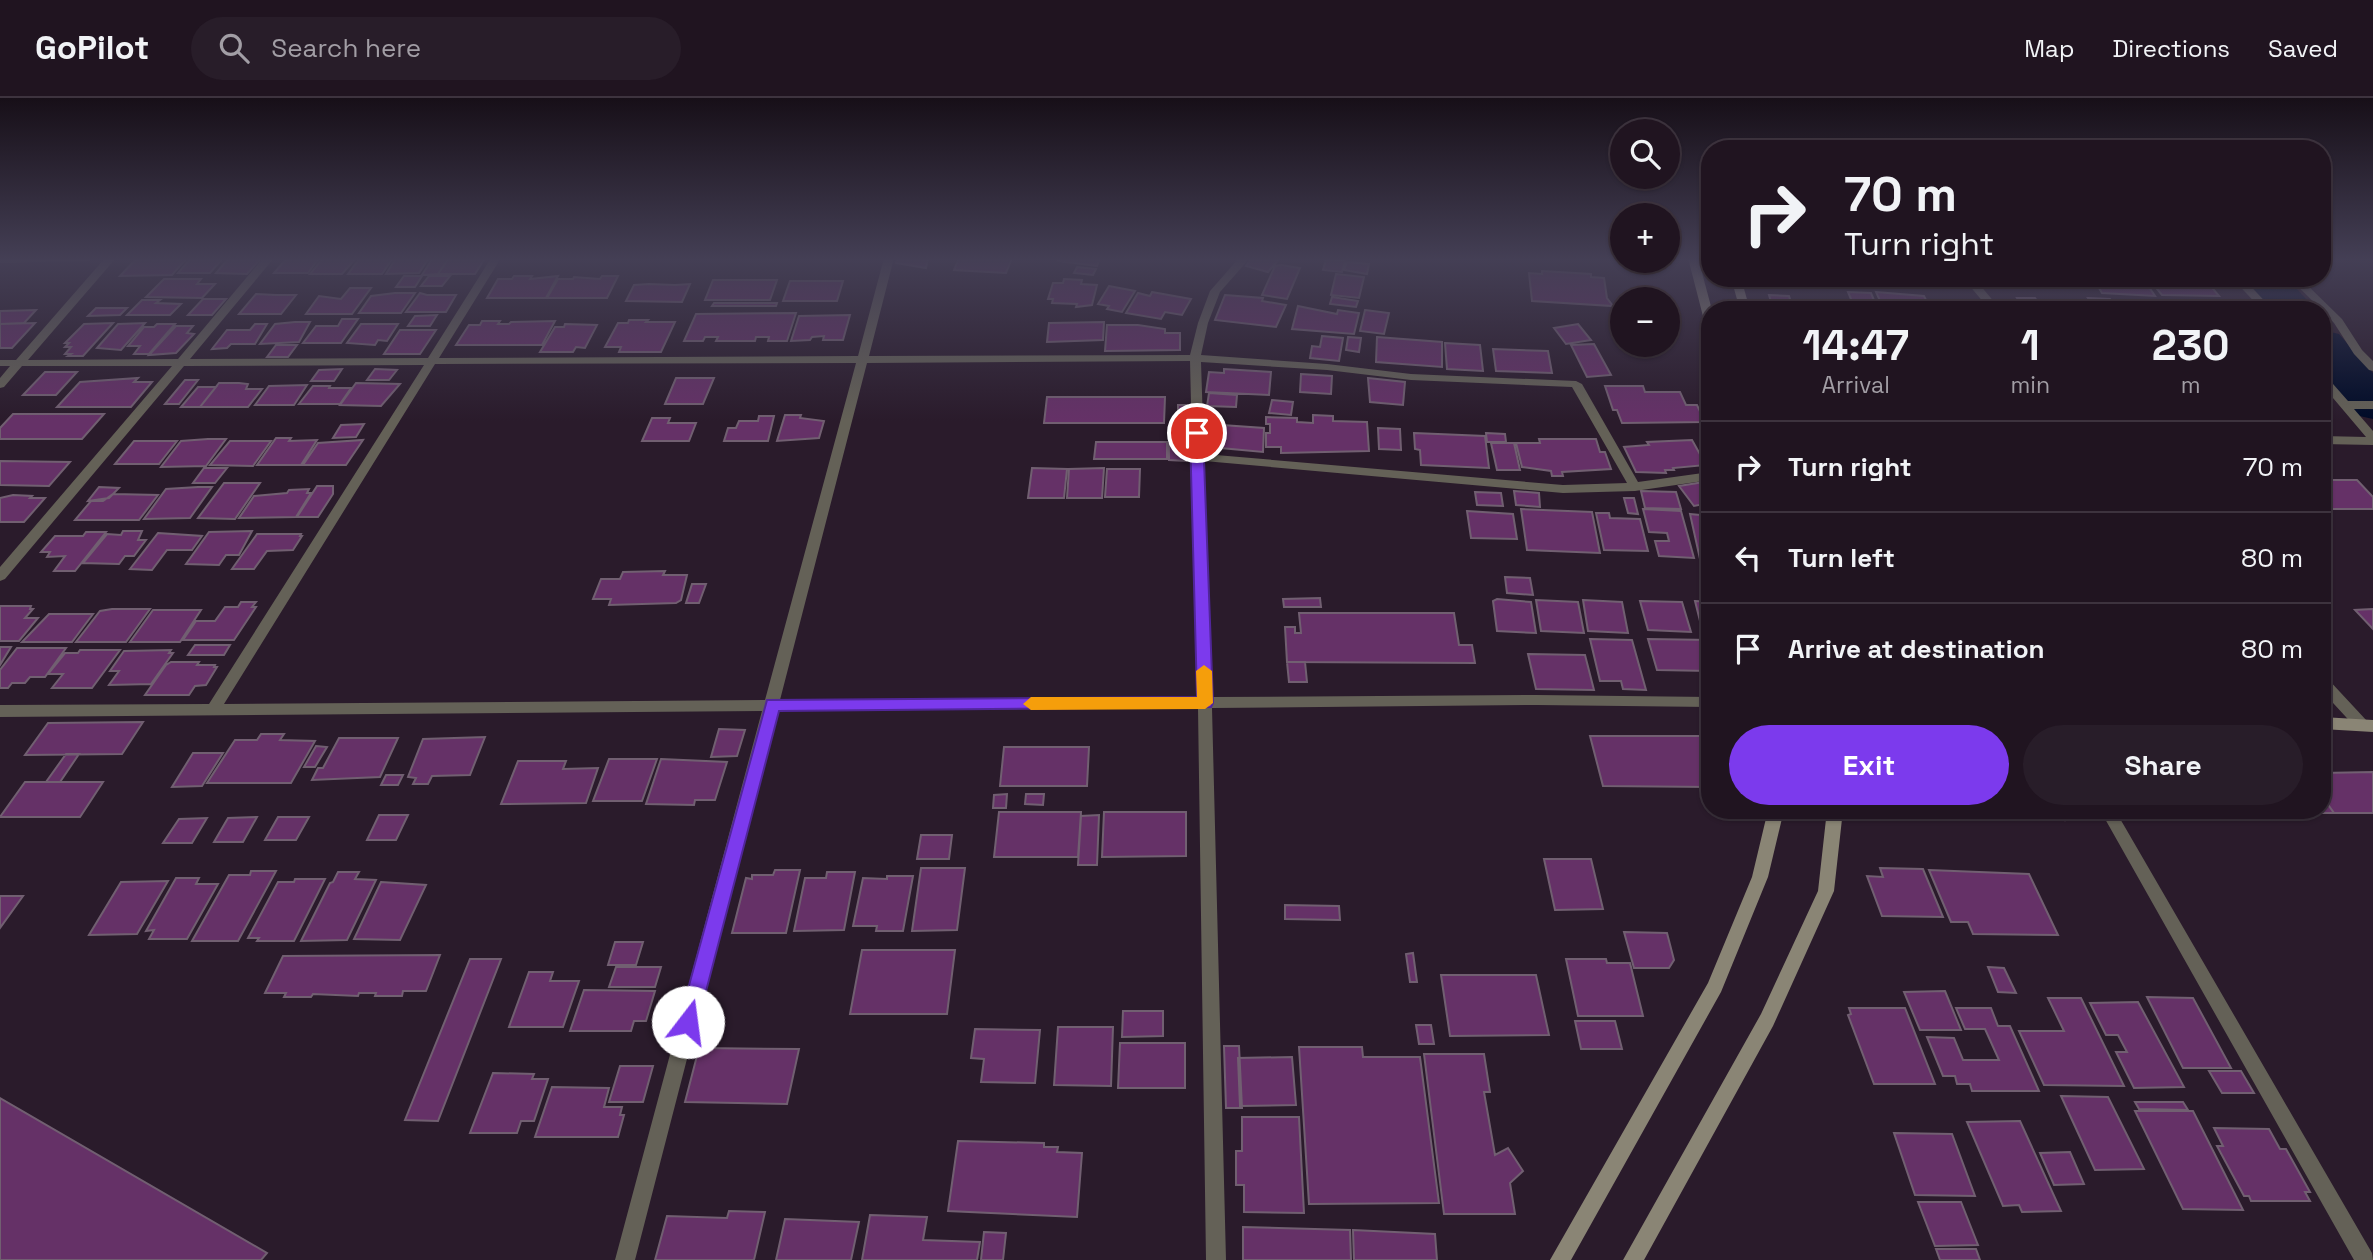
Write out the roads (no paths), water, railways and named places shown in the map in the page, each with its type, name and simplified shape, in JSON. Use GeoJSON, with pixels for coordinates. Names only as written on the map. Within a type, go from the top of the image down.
{"type":"FeatureCollection","features":[{"type":"Feature","properties":{"kind":"main road"},"geometry":{"type":"LineString","coordinates":[[2331,723],[2367,725]]}},
{"type":"Feature","properties":{"kind":"main road"},"geometry":{"type":"LineString","coordinates":[[1560,1260],[1715,986],[1760,877],[1774,819]]}},
{"type":"Feature","properties":{"kind":"main road"},"geometry":{"type":"LineString","coordinates":[[1633,1260],[1767,1020],[1826,891],[1834,819]]}},
{"type":"Feature","properties":{"kind":"street"},"geometry":{"type":"LineString","coordinates":[[0,385],[63,312]]}},
{"type":"Feature","properties":{"kind":"street"},"geometry":{"type":"LineString","coordinates":[[0,576],[223,312]]}},
{"type":"Feature","properties":{"kind":"street"},"geometry":{"type":"LineString","coordinates":[[215,707],[462,312]]}},
{"type":"Feature","properties":{"kind":"street"},"geometry":{"type":"LineString","coordinates":[[625,1260],[876,312]]}},
{"type":"Feature","properties":{"kind":"street"},"geometry":{"type":"LineString","coordinates":[[1207,312],[1195,358],[1216,1260]]}},
{"type":"Feature","properties":{"kind":"street"},"geometry":{"type":"LineString","coordinates":[[2331,315],[2373,368]]}},
{"type":"Feature","properties":{"kind":"street"},"geometry":{"type":"LineString","coordinates":[[0,363],[1195,358],[1327,367],[1411,377],[1576,384],[1635,487]]}},
{"type":"Feature","properties":{"kind":"street"},"geometry":{"type":"LineString","coordinates":[[2331,389],[2373,439]]}},
{"type":"Feature","properties":{"kind":"street"},"geometry":{"type":"LineString","coordinates":[[2344,405],[2373,405]]}},
{"type":"Feature","properties":{"kind":"street"},"geometry":{"type":"LineString","coordinates":[[2331,440],[2373,439]]}},
{"type":"Feature","properties":{"kind":"street"},"geometry":{"type":"LineString","coordinates":[[1197,457],[1563,489],[1635,487],[1701,476]]}},
{"type":"Feature","properties":{"kind":"street"},"geometry":{"type":"LineString","coordinates":[[2331,691],[2367,725]]}},
{"type":"Feature","properties":{"kind":"street"},"geometry":{"type":"LineString","coordinates":[[0,711],[166,711],[215,707],[1537,700],[1701,702]]}},
{"type":"Feature","properties":{"kind":"street"},"geometry":{"type":"LineString","coordinates":[[2112,819],[2365,1260]]}},
{"type":"Feature","properties":{"kind":"waterway"},"geometry":{"type":"LineString","coordinates":[[2331,355],[2373,404]]}}]}
